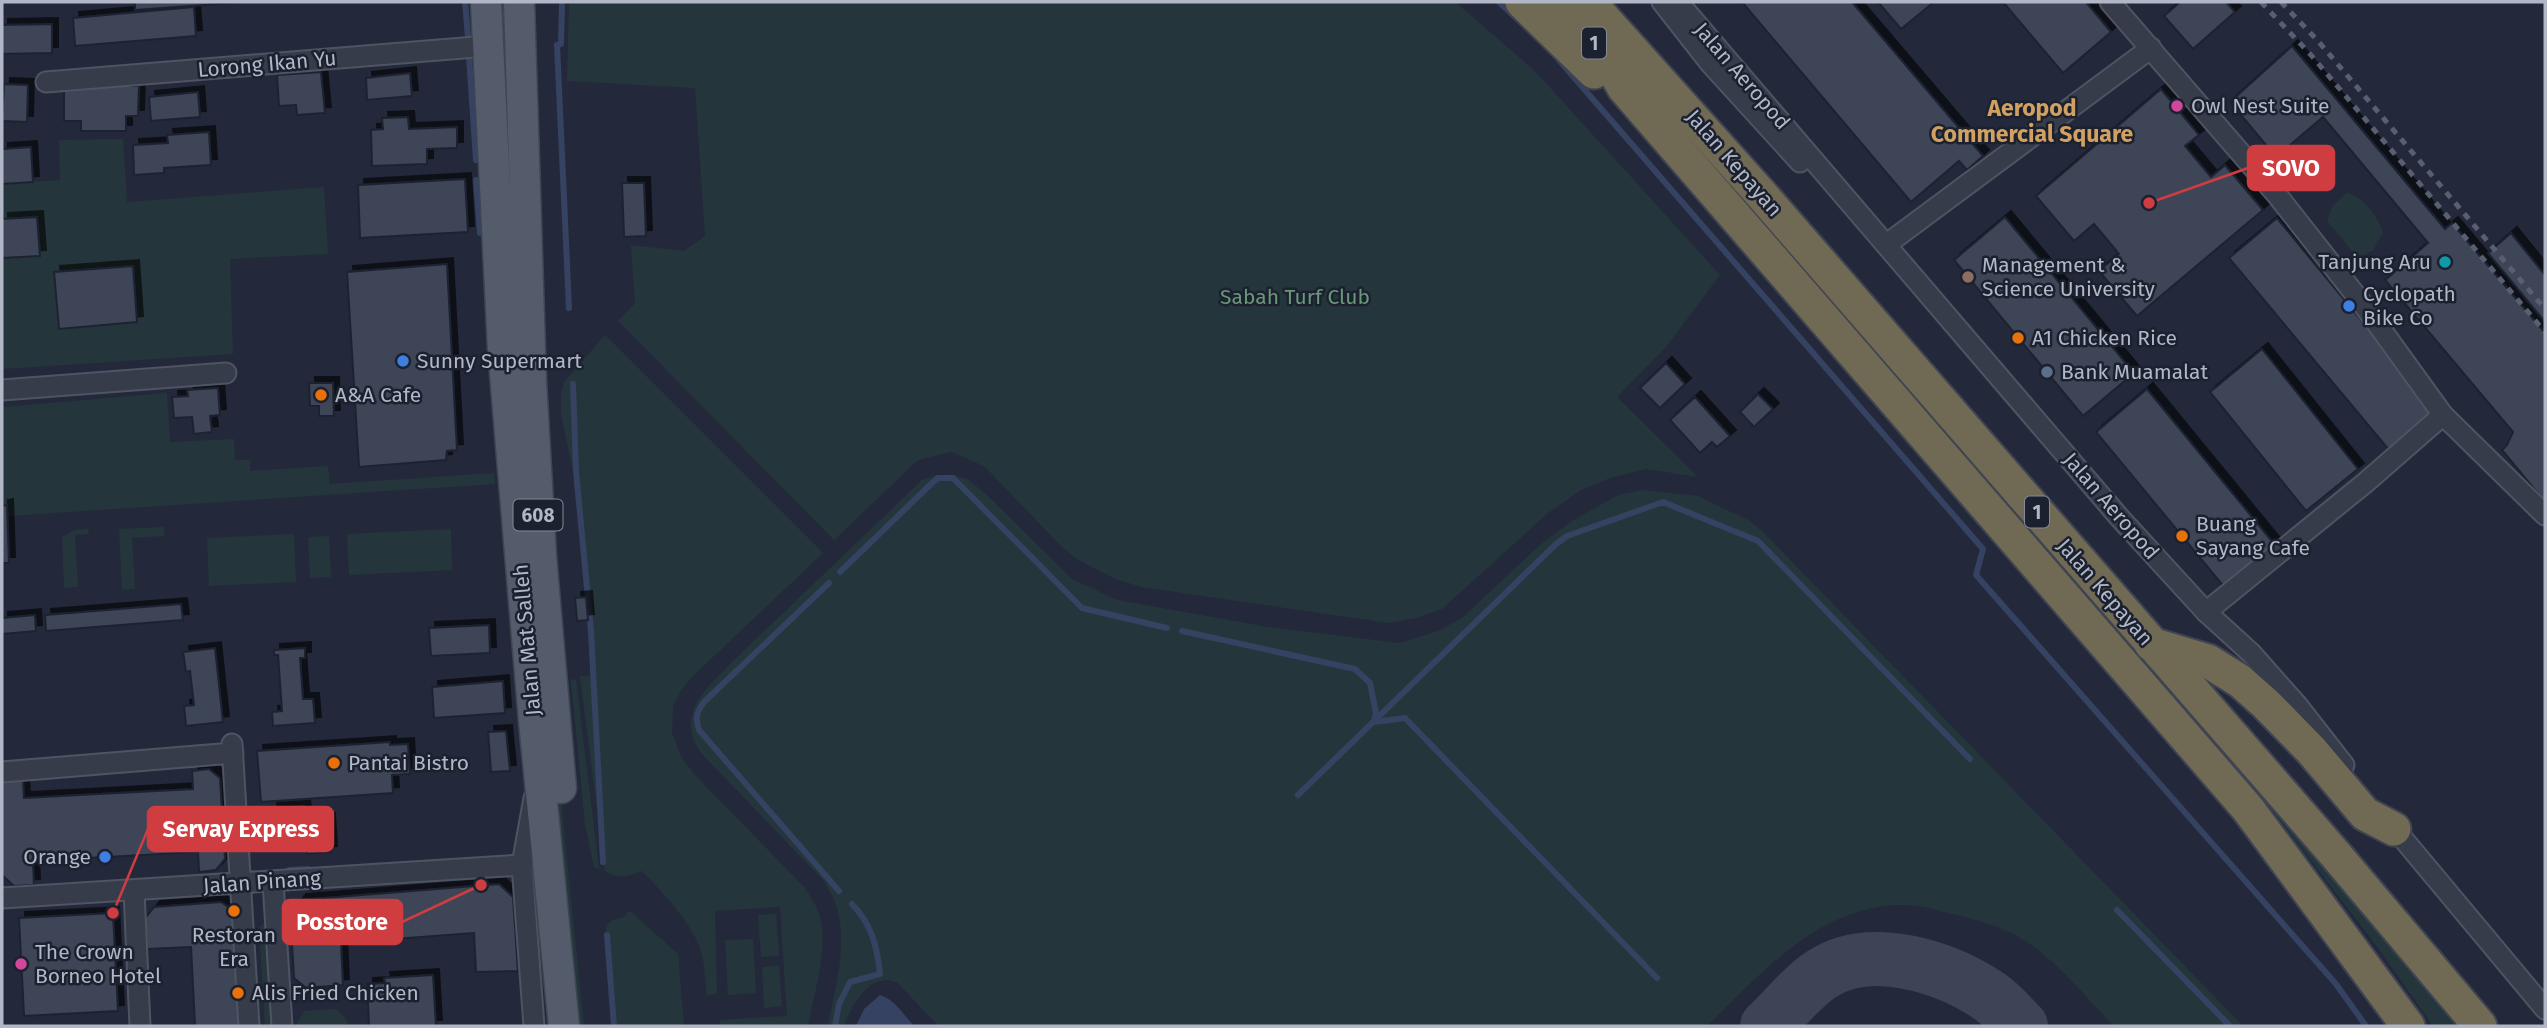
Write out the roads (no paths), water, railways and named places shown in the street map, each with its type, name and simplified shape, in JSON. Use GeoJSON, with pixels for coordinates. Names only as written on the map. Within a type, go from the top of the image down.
{"type":"FeatureCollection","features":[{"type":"Feature","properties":{"kind":"highway"},"geometry":{"type":"LineString","coordinates":[[1522,2],[1599,77],[1624,88]]}},
{"type":"Feature","properties":{"kind":"highway","name":"Jalan Kepayan"},"geometry":{"type":"LineString","coordinates":[[1557,2],[1609,62],[1624,88],[2248,809],[2407,1026]]}},
{"type":"Feature","properties":{"kind":"highway","name":"Jalan Kepayan"},"geometry":{"type":"LineString","coordinates":[[1592,5],[1761,194],[2335,854],[2480,1026]]}},
{"type":"Feature","properties":{"kind":"highway"},"geometry":{"type":"LineString","coordinates":[[2151,644],[2208,661],[2240,681],[2312,751],[2365,814],[2394,829]]}},
{"type":"Feature","properties":{"kind":"main road","name":"Jalan Mat Salleh"},"geometry":{"type":"LineString","coordinates":[[486,2],[503,349],[564,1026]]}},
{"type":"Feature","properties":{"kind":"main road","name":"Jalan Mat Salleh"},"geometry":{"type":"LineString","coordinates":[[519,2],[531,381],[541,556],[584,1026]]}},
{"type":"Feature","properties":{"kind":"street"},"geometry":{"type":"LineString","coordinates":[[1662,2],[1709,62],[1792,154],[1831,194],[1852,204]]}},
{"type":"Feature","properties":{"kind":"street","name":"Jalan Aeropod"},"geometry":{"type":"LineString","coordinates":[[1678,2],[2119,517],[2206,612],[2251,653],[2298,706],[2394,829],[2545,1009]]}},
{"type":"Feature","properties":{"kind":"street"},"geometry":{"type":"LineString","coordinates":[[2110,2],[2284,205],[2365,307],[2444,415],[2545,515]]}},
{"type":"Feature","properties":{"kind":"street","name":"Lorong Ikan Yu"},"geometry":{"type":"LineString","coordinates":[[46,82],[488,46]]}},
{"type":"Feature","properties":{"kind":"street"},"geometry":{"type":"LineString","coordinates":[[1886,244],[2151,48]]}},
{"type":"Feature","properties":{"kind":"street"},"geometry":{"type":"LineString","coordinates":[[2,390],[226,373]]}},
{"type":"Feature","properties":{"kind":"street"},"geometry":{"type":"LineString","coordinates":[[2206,612],[2365,484],[2444,415]]}},
{"type":"Feature","properties":{"kind":"street"},"geometry":{"type":"LineString","coordinates":[[2,772],[233,749],[249,1026]]}},
{"type":"Feature","properties":{"kind":"street"},"geometry":{"type":"LineString","coordinates":[[534,1026],[523,865],[527,831],[540,776]]}},
{"type":"Feature","properties":{"kind":"street","name":"Jalan Pinang"},"geometry":{"type":"LineString","coordinates":[[2,898],[523,865]]}},
{"type":"Feature","properties":{"kind":"street"},"geometry":{"type":"LineString","coordinates":[[273,881],[282,1026]]}},
{"type":"Feature","properties":{"kind":"street"},"geometry":{"type":"LineString","coordinates":[[134,891],[139,1026]]}},
{"type":"Feature","properties":{"kind":"water"},"geometry":{"type":"Polygon","coordinates":[[[880,995],[894,1004],[914,1026],[856,1026],[864,1009],[880,995]]]}},
{"type":"Feature","properties":{"kind":"waterway"},"geometry":{"type":"LineString","coordinates":[[465,2],[468,37]]}},
{"type":"Feature","properties":{"kind":"waterway"},"geometry":{"type":"LineString","coordinates":[[562,2],[561,44],[557,45],[569,308]]}},
{"type":"Feature","properties":{"kind":"waterway"},"geometry":{"type":"LineString","coordinates":[[1499,2],[1513,15]]}},
{"type":"Feature","properties":{"kind":"waterway"},"geometry":{"type":"LineString","coordinates":[[469,57],[476,160]]}},
{"type":"Feature","properties":{"kind":"waterway"},"geometry":{"type":"LineString","coordinates":[[1558,59],[1983,549],[1976,575],[2336,984],[2366,1026]]}},
{"type":"Feature","properties":{"kind":"waterway"},"geometry":{"type":"LineString","coordinates":[[476,180],[480,233]]}},
{"type":"Feature","properties":{"kind":"waterway"},"geometry":{"type":"LineString","coordinates":[[573,384],[576,471],[591,631],[603,862]]}},
{"type":"Feature","properties":{"kind":"waterway"},"geometry":{"type":"LineString","coordinates":[[840,572],[938,478],[953,478],[1082,608],[1167,628]]}},
{"type":"Feature","properties":{"kind":"waterway"},"geometry":{"type":"LineString","coordinates":[[1298,795],[1555,545],[1567,536],[1663,502],[1758,541],[1970,759]]}},
{"type":"Feature","properties":{"kind":"waterway"},"geometry":{"type":"LineString","coordinates":[[829,583],[704,702],[697,719],[699,730],[839,891]]}},
{"type":"Feature","properties":{"kind":"waterway"},"geometry":{"type":"LineString","coordinates":[[1182,631],[1355,669],[1370,683],[1376,713],[1374,722],[1405,718],[1657,978]]}},
{"type":"Feature","properties":{"kind":"waterway"},"geometry":{"type":"LineString","coordinates":[[289,870],[308,869]]}},
{"type":"Feature","properties":{"kind":"waterway"},"geometry":{"type":"LineString","coordinates":[[835,1026],[839,1004],[850,982],[880,974],[872,936],[852,904]]}},
{"type":"Feature","properties":{"kind":"waterway"},"geometry":{"type":"LineString","coordinates":[[2117,910],[2230,1026]]}},
{"type":"Feature","properties":{"kind":"waterway"},"geometry":{"type":"LineString","coordinates":[[607,935],[614,1026]]}},
{"type":"Feature","properties":{"kind":"railway"},"geometry":{"type":"LineString","coordinates":[[2261,2],[2311,55],[2545,332]]}},
{"type":"Feature","properties":{"kind":"railway"},"geometry":{"type":"LineString","coordinates":[[2281,2],[2318,41],[2545,309]]}},
{"type":"Feature","properties":{"kind":"place","name":"Owl Nest Suite"},"geometry":{"type":"Point","coordinates":[2177,106]}},
{"type":"Feature","properties":{"kind":"place","name":"SOVO"},"geometry":{"type":"Point","coordinates":[2149,203]}},
{"type":"Feature","properties":{"kind":"place","name":"Tanjung Aru"},"geometry":{"type":"Point","coordinates":[2445,262]}},
{"type":"Feature","properties":{"kind":"place","name":"Management & Science University"},"geometry":{"type":"Point","coordinates":[1968,277]}},
{"type":"Feature","properties":{"kind":"place","name":"Cyclopath Bike Co"},"geometry":{"type":"Point","coordinates":[2349,306]}},
{"type":"Feature","properties":{"kind":"place","name":"A1 Chicken Rice"},"geometry":{"type":"Point","coordinates":[2018,338]}},
{"type":"Feature","properties":{"kind":"place","name":"Sunny Supermart"},"geometry":{"type":"Point","coordinates":[403,361]}},
{"type":"Feature","properties":{"kind":"place","name":"Bank Muamalat"},"geometry":{"type":"Point","coordinates":[2047,372]}},
{"type":"Feature","properties":{"kind":"place","name":"A&A Cafe"},"geometry":{"type":"Point","coordinates":[321,395]}},
{"type":"Feature","properties":{"kind":"place","name":"Buang Sayang Cafe"},"geometry":{"type":"Point","coordinates":[2182,536]}},
{"type":"Feature","properties":{"kind":"place","name":"Pantai Bistro"},"geometry":{"type":"Point","coordinates":[334,763]}},
{"type":"Feature","properties":{"kind":"place","name":"Orange"},"geometry":{"type":"Point","coordinates":[105,857]}},
{"type":"Feature","properties":{"kind":"place","name":"Posstore"},"geometry":{"type":"Point","coordinates":[481,885]}},
{"type":"Feature","properties":{"kind":"place","name":"Restoran Era"},"geometry":{"type":"Point","coordinates":[234,911]}},
{"type":"Feature","properties":{"kind":"place","name":"Servay Express"},"geometry":{"type":"Point","coordinates":[113,913]}},
{"type":"Feature","properties":{"kind":"place","name":"The Crown Borneo Hotel"},"geometry":{"type":"Point","coordinates":[21,964]}},
{"type":"Feature","properties":{"kind":"place","name":"Alis Fried Chicken"},"geometry":{"type":"Point","coordinates":[238,993]}},
{"type":"Feature","properties":{"kind":"district","name":"Aeropod Commercial Square"},"geometry":{"type":"Point","coordinates":[2032,121]}},
{"type":"Feature","properties":{"kind":"park label","name":"Sabah Turf Club"},"geometry":{"type":"Point","coordinates":[1295,297]}}]}
